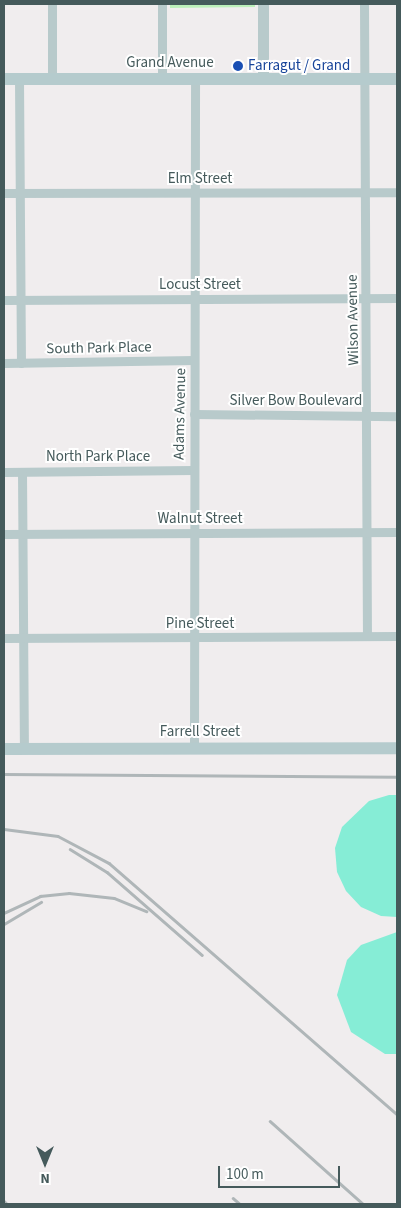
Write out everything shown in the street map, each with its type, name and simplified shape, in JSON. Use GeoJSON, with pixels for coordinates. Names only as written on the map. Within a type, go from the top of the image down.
{"type":"FeatureCollection","features":[{"type":"Feature","properties":{"kind":"main road","name":"Grand Avenue"},"geometry":{"type":"LineString","coordinates":[[4,80],[397,79]]}},
{"type":"Feature","properties":{"kind":"main road","name":"Farrell Street"},"geometry":{"type":"LineString","coordinates":[[4,750],[397,748]]}},
{"type":"Feature","properties":{"kind":"street"},"geometry":{"type":"LineString","coordinates":[[52,4],[52,79]]}},
{"type":"Feature","properties":{"kind":"street"},"geometry":{"type":"LineString","coordinates":[[162,4],[162,79]]}},
{"type":"Feature","properties":{"kind":"street"},"geometry":{"type":"LineString","coordinates":[[263,4],[263,79]]}},
{"type":"Feature","properties":{"kind":"street","name":"Wilson Avenue"},"geometry":{"type":"LineString","coordinates":[[364,4],[367,79],[367,636]]}},
{"type":"Feature","properties":{"kind":"street"},"geometry":{"type":"LineString","coordinates":[[19,79],[21,363]]}},
{"type":"Feature","properties":{"kind":"street","name":"Adams Avenue"},"geometry":{"type":"LineString","coordinates":[[194,749],[195,79]]}},
{"type":"Feature","properties":{"kind":"street","name":"Elm Street"},"geometry":{"type":"LineString","coordinates":[[4,193],[397,192]]}},
{"type":"Feature","properties":{"kind":"street","name":"Locust Street"},"geometry":{"type":"LineString","coordinates":[[4,300],[397,298]]}},
{"type":"Feature","properties":{"kind":"street","name":"South Park Place"},"geometry":{"type":"LineString","coordinates":[[4,363],[194,360]]}},
{"type":"Feature","properties":{"kind":"street","name":"Silver Bow Boulevard"},"geometry":{"type":"LineString","coordinates":[[194,414],[397,416]]}},
{"type":"Feature","properties":{"kind":"street","name":"North Park Place"},"geometry":{"type":"LineString","coordinates":[[4,472],[193,470]]}},
{"type":"Feature","properties":{"kind":"street"},"geometry":{"type":"LineString","coordinates":[[22,472],[24,749]]}},
{"type":"Feature","properties":{"kind":"street","name":"Walnut Street"},"geometry":{"type":"LineString","coordinates":[[4,534],[397,532]]}},
{"type":"Feature","properties":{"kind":"street","name":"Pine Street"},"geometry":{"type":"LineString","coordinates":[[4,638],[397,636]]}},
{"type":"Feature","properties":{"kind":"shaded area"},"geometry":{"type":"Polygon","coordinates":[[[170,4],[255,4],[255,7],[170,8],[170,4]]]}},
{"type":"Feature","properties":{"kind":"shaded area"},"geometry":{"type":"Polygon","coordinates":[[[389,795],[397,795],[397,917],[381,916],[361,907],[346,891],[337,872],[335,848],[342,827],[369,801],[389,795]]]}},
{"type":"Feature","properties":{"kind":"shaded area"},"geometry":{"type":"Polygon","coordinates":[[[397,932],[397,1054],[385,1054],[351,1032],[337,995],[347,960],[361,945],[397,932]]]}},
{"type":"Feature","properties":{"kind":"railway"},"geometry":{"type":"LineString","coordinates":[[4,774],[397,777]]}},
{"type":"Feature","properties":{"kind":"railway"},"geometry":{"type":"LineString","coordinates":[[4,829],[58,836],[109,863],[397,1114]]}},
{"type":"Feature","properties":{"kind":"railway"},"geometry":{"type":"LineString","coordinates":[[70,849],[107,872],[202,955]]}},
{"type":"Feature","properties":{"kind":"railway"},"geometry":{"type":"LineString","coordinates":[[4,913],[40,896],[69,893],[114,898],[146,911]]}},
{"type":"Feature","properties":{"kind":"railway"},"geometry":{"type":"LineString","coordinates":[[4,924],[41,902]]}},
{"type":"Feature","properties":{"kind":"railway"},"geometry":{"type":"LineString","coordinates":[[270,1121],[363,1204]]}},
{"type":"Feature","properties":{"kind":"railway"},"geometry":{"type":"LineString","coordinates":[[233,1198],[240,1204]]}},
{"type":"Feature","properties":{"kind":"railway"},"geometry":{"type":"LineString","coordinates":[[4,1201],[7,1204]]}},
{"type":"Feature","properties":{"kind":"place","name":"Farragut / Grand"},"geometry":{"type":"Point","coordinates":[238,66]}}]}
